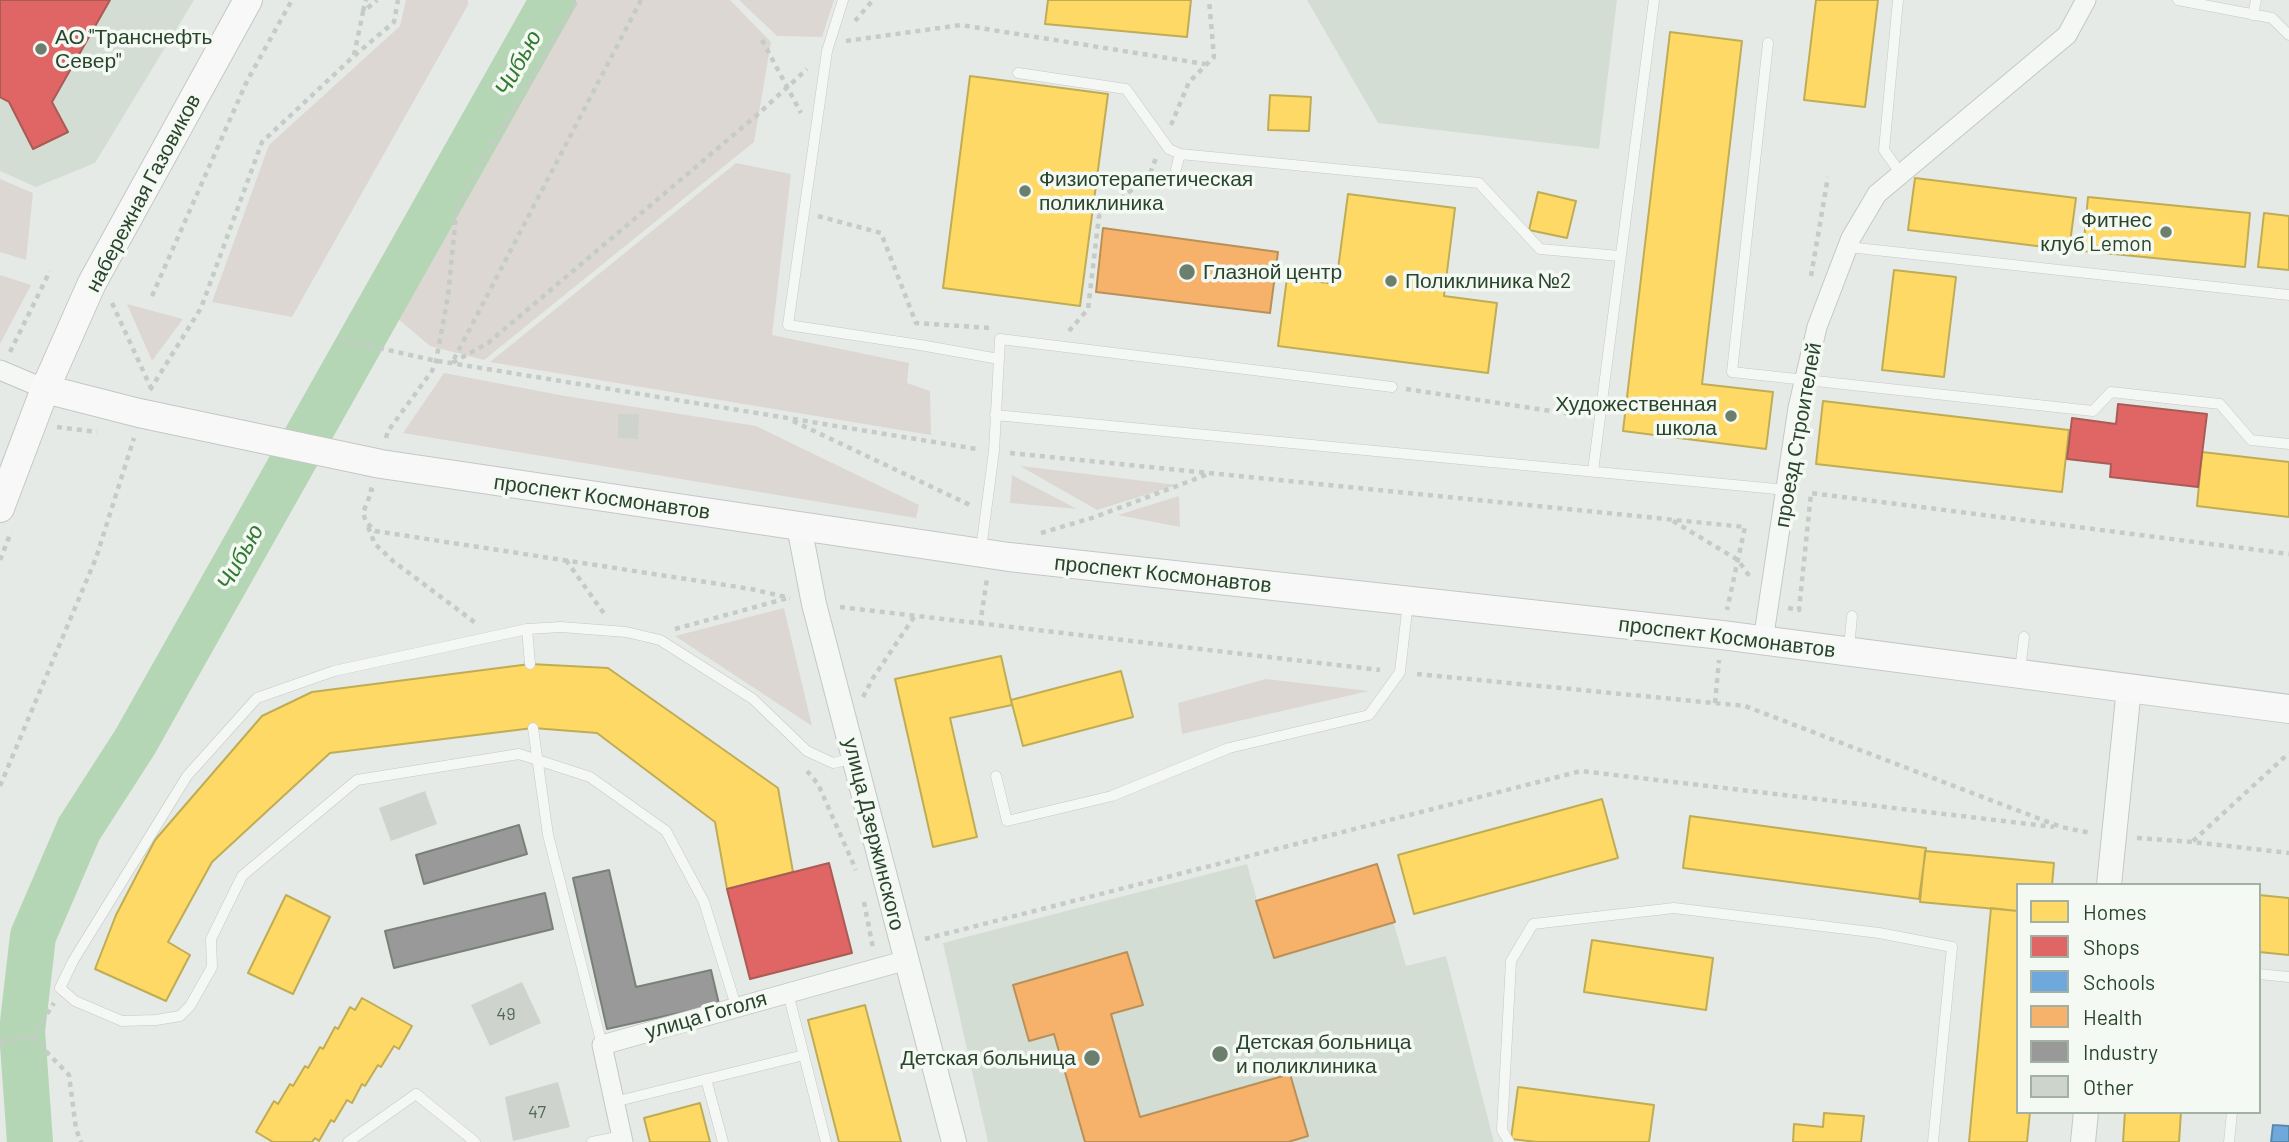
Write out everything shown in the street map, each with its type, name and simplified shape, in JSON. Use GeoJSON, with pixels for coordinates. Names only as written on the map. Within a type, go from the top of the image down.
{"type":"FeatureCollection","features":[{"type":"Feature","properties":{"kind":"main road","name":"набережная Газовиков"},"geometry":{"type":"LineString","coordinates":[[7,515],[46,389],[92,283],[248,0]]}},
{"type":"Feature","properties":{"kind":"main road","name":"проспект Космонавтов"},"geometry":{"type":"LineString","coordinates":[[46,389],[135,431],[284,443],[394,466],[981,553],[1763,641],[2289,709]]}},
{"type":"Feature","properties":{"kind":"street","name":"проезд Строителей"},"geometry":{"type":"LineString","coordinates":[[1763,641],[1798,408],[1817,327],[1848,247],[1877,194],[2067,35],[2086,0]]}},
{"type":"Feature","properties":{"kind":"street"},"geometry":{"type":"LineString","coordinates":[[0,370],[46,389]]}},
{"type":"Feature","properties":{"kind":"street","name":"улица Дзержинского"},"geometry":{"type":"LineString","coordinates":[[799,526],[814,604],[910,951],[954,1142]]}},
{"type":"Feature","properties":{"kind":"street"},"geometry":{"type":"LineString","coordinates":[[2109,883],[2129,688]]}},
{"type":"Feature","properties":{"kind":"street","name":"улица Гоголя"},"geometry":{"type":"LineString","coordinates":[[602,1045],[788,992],[910,951]]}},
{"type":"Feature","properties":{"kind":"street"},"geometry":{"type":"LineString","coordinates":[[602,1045],[623,1139]]}},
{"type":"Feature","properties":{"kind":"street"},"geometry":{"type":"LineString","coordinates":[[2084,1142],[2087,1114]]}},
{"type":"Feature","properties":{"kind":"lane"},"geometry":{"type":"LineString","coordinates":[[843,0],[827,51],[788,325],[999,359]]}},
{"type":"Feature","properties":{"kind":"lane"},"geometry":{"type":"LineString","coordinates":[[1593,471],[1654,0]]}},
{"type":"Feature","properties":{"kind":"lane"},"geometry":{"type":"LineString","coordinates":[[1898,0],[1884,150],[1901,174]]}},
{"type":"Feature","properties":{"kind":"lane"},"geometry":{"type":"LineString","coordinates":[[2178,0],[2272,18],[2289,35]]}},
{"type":"Feature","properties":{"kind":"lane"},"geometry":{"type":"LineString","coordinates":[[2253,15],[2256,0]]}},
{"type":"Feature","properties":{"kind":"lane"},"geometry":{"type":"LineString","coordinates":[[1768,43],[1732,372],[2093,411],[2111,392],[2220,404],[2251,440],[2289,443]]}},
{"type":"Feature","properties":{"kind":"lane"},"geometry":{"type":"LineString","coordinates":[[1018,73],[1126,89],[1169,149],[1180,154],[1479,183],[1539,249],[1620,256]]}},
{"type":"Feature","properties":{"kind":"lane"},"geometry":{"type":"LineString","coordinates":[[1176,169],[1180,154]]}},
{"type":"Feature","properties":{"kind":"lane"},"geometry":{"type":"LineString","coordinates":[[1848,247],[2289,295]]}},
{"type":"Feature","properties":{"kind":"lane"},"geometry":{"type":"LineString","coordinates":[[981,553],[994,451],[1000,339],[1392,387]]}},
{"type":"Feature","properties":{"kind":"lane"},"geometry":{"type":"LineString","coordinates":[[995,415],[1787,489]]}},
{"type":"Feature","properties":{"kind":"lane"},"geometry":{"type":"LineString","coordinates":[[996,776],[1007,821],[1112,796],[1229,748],[1369,715],[1400,673],[1408,601]]}},
{"type":"Feature","properties":{"kind":"lane"},"geometry":{"type":"LineString","coordinates":[[1848,652],[1852,616]]}},
{"type":"Feature","properties":{"kind":"lane"},"geometry":{"type":"LineString","coordinates":[[736,1006],[704,902],[666,831],[590,777],[519,754],[357,780],[242,876],[211,939],[212,967],[190,1006],[180,1016],[122,1021],[75,1001],[60,988],[73,961],[187,776],[257,698],[334,671],[527,629],[561,627],[626,632],[660,640],[753,699],[807,751],[833,763],[855,758]]}},
{"type":"Feature","properties":{"kind":"lane"},"geometry":{"type":"LineString","coordinates":[[527,629],[530,664]]}},
{"type":"Feature","properties":{"kind":"lane"},"geometry":{"type":"LineString","coordinates":[[2020,674],[2024,637]]}},
{"type":"Feature","properties":{"kind":"lane"},"geometry":{"type":"LineString","coordinates":[[533,727],[548,835],[602,1045]]}},
{"type":"Feature","properties":{"kind":"lane"},"geometry":{"type":"LineString","coordinates":[[1509,1142],[1502,1130],[1511,961],[1533,924],[1674,908],[1879,933],[1952,947],[1933,1142]]}},
{"type":"Feature","properties":{"kind":"lane"},"geometry":{"type":"LineString","coordinates":[[2261,974],[2289,977]]}},
{"type":"Feature","properties":{"kind":"lane"},"geometry":{"type":"LineString","coordinates":[[788,992],[826,1142]]}},
{"type":"Feature","properties":{"kind":"lane"},"geometry":{"type":"LineString","coordinates":[[614,1102],[804,1055]]}},
{"type":"Feature","properties":{"kind":"lane"},"geometry":{"type":"LineString","coordinates":[[706,1079],[723,1142]]}},
{"type":"Feature","properties":{"kind":"lane"},"geometry":{"type":"LineString","coordinates":[[348,1142],[416,1094],[475,1142]]}},
{"type":"Feature","properties":{"kind":"lane"},"geometry":{"type":"LineString","coordinates":[[2229,1142],[2232,1114]]}},
{"type":"Feature","properties":{"kind":"lane"},"geometry":{"type":"LineString","coordinates":[[592,1142],[623,1139]]}},
{"type":"Feature","properties":{"kind":"path"},"geometry":{"type":"LineString","coordinates":[[152,296],[247,81],[292,0]]}},
{"type":"Feature","properties":{"kind":"path"},"geometry":{"type":"LineString","coordinates":[[354,56],[366,0]]}},
{"type":"Feature","properties":{"kind":"path"},"geometry":{"type":"LineString","coordinates":[[363,12],[377,0]]}},
{"type":"Feature","properties":{"kind":"path"},"geometry":{"type":"LineString","coordinates":[[0,786],[96,558],[151,388],[201,308],[262,142],[394,22],[398,0]]}},
{"type":"Feature","properties":{"kind":"path"},"geometry":{"type":"LineString","coordinates":[[388,431],[432,371],[448,296],[457,205],[577,0]]}},
{"type":"Feature","properties":{"kind":"path"},"geometry":{"type":"LineString","coordinates":[[452,363],[641,0]]}},
{"type":"Feature","properties":{"kind":"path"},"geometry":{"type":"LineString","coordinates":[[1081,335],[1067,333],[1088,309],[1099,216],[1149,176],[1189,82],[1214,57],[1209,0]]}},
{"type":"Feature","properties":{"kind":"path"},"geometry":{"type":"LineString","coordinates":[[452,363],[488,343],[838,42],[961,25],[1205,64]]}},
{"type":"Feature","properties":{"kind":"path"},"geometry":{"type":"LineString","coordinates":[[762,40],[814,139]]}},
{"type":"Feature","properties":{"kind":"path"},"geometry":{"type":"LineString","coordinates":[[1809,287],[1828,177]]}},
{"type":"Feature","properties":{"kind":"path"},"geometry":{"type":"LineString","coordinates":[[818,204],[817,216],[881,233],[916,323],[999,328]]}},
{"type":"Feature","properties":{"kind":"path"},"geometry":{"type":"LineString","coordinates":[[0,370],[51,271]]}},
{"type":"Feature","properties":{"kind":"path"},"geometry":{"type":"LineString","coordinates":[[109,297],[151,388]]}},
{"type":"Feature","properties":{"kind":"path"},"geometry":{"type":"LineString","coordinates":[[340,339],[434,360],[994,451],[1745,527]]}},
{"type":"Feature","properties":{"kind":"path"},"geometry":{"type":"LineString","coordinates":[[1392,387],[1599,419]]}},
{"type":"Feature","properties":{"kind":"path"},"geometry":{"type":"LineString","coordinates":[[786,418],[984,511]]}},
{"type":"Feature","properties":{"kind":"path"},"geometry":{"type":"LineString","coordinates":[[50,426],[98,432]]}},
{"type":"Feature","properties":{"kind":"path"},"geometry":{"type":"LineString","coordinates":[[1030,536],[1095,517],[1212,473]]}},
{"type":"Feature","properties":{"kind":"path"},"geometry":{"type":"LineString","coordinates":[[360,487],[372,490],[363,513],[375,544],[393,561],[492,636]]}},
{"type":"Feature","properties":{"kind":"path"},"geometry":{"type":"LineString","coordinates":[[1670,519],[1738,560],[1769,606],[1799,610],[1811,493],[2289,554]]}},
{"type":"Feature","properties":{"kind":"path"},"geometry":{"type":"LineString","coordinates":[[0,560],[7,515]]}},
{"type":"Feature","properties":{"kind":"path"},"geometry":{"type":"LineString","coordinates":[[366,523],[376,531],[751,589],[814,604],[1400,673],[1745,706],[2061,827]]}},
{"type":"Feature","properties":{"kind":"path"},"geometry":{"type":"LineString","coordinates":[[647,636],[789,598]]}},
{"type":"Feature","properties":{"kind":"path"},"geometry":{"type":"LineString","coordinates":[[2193,842],[2289,753]]}},
{"type":"Feature","properties":{"kind":"path"},"geometry":{"type":"LineString","coordinates":[[910,951],[1581,771],[2061,827],[2114,836],[2289,853]]}},
{"type":"Feature","properties":{"kind":"path"},"geometry":{"type":"LineString","coordinates":[[0,1042],[32,1037],[58,997],[60,988]]}},
{"type":"Feature","properties":{"kind":"path"},"geometry":{"type":"LineString","coordinates":[[32,1037],[69,1075],[76,1129],[81,1142]]}},
{"type":"Feature","properties":{"kind":"shaded area"},"geometry":{"type":"Polygon","coordinates":[[[0,0],[194,0],[95,163],[36,187],[0,171],[0,0]]]}},
{"type":"Feature","properties":{"kind":"shaded area"},"geometry":{"type":"Polygon","coordinates":[[[406,0],[468,0],[468,5],[292,317],[212,302],[269,145],[400,26],[406,0]]]}},
{"type":"Feature","properties":{"kind":"shaded area"},"geometry":{"type":"Polygon","coordinates":[[[567,0],[730,0],[771,42],[754,142],[484,360],[430,346],[390,312],[567,0]]]}},
{"type":"Feature","properties":{"kind":"shaded area"},"geometry":{"type":"Polygon","coordinates":[[[739,0],[834,0],[822,37],[777,36],[739,0]]]}},
{"type":"Feature","properties":{"kind":"shaded area"},"geometry":{"type":"Polygon","coordinates":[[[1307,0],[1617,0],[1599,149],[1378,123],[1307,0]]]}},
{"type":"Feature","properties":{"kind":"shaded area"},"geometry":{"type":"Polygon","coordinates":[[[736,163],[791,174],[772,335],[909,363],[907,383],[930,391],[931,435],[490,362],[736,163]]]}},
{"type":"Feature","properties":{"kind":"shaded area"},"geometry":{"type":"Polygon","coordinates":[[[0,179],[33,193],[26,260],[0,252],[0,179]]]}},
{"type":"Feature","properties":{"kind":"shaded area"},"geometry":{"type":"Polygon","coordinates":[[[0,275],[31,285],[0,344],[0,275]]]}},
{"type":"Feature","properties":{"kind":"shaded area"},"geometry":{"type":"Polygon","coordinates":[[[127,304],[183,319],[152,361],[127,304]]]}},
{"type":"Feature","properties":{"kind":"shaded area"},"geometry":{"type":"Polygon","coordinates":[[[444,373],[565,396],[756,426],[919,505],[916,518],[403,433],[444,373]]]}},
{"type":"Feature","properties":{"kind":"shaded area"},"geometry":{"type":"Polygon","coordinates":[[[1021,466],[1177,485],[1097,510],[1021,466]]]}},
{"type":"Feature","properties":{"kind":"shaded area"},"geometry":{"type":"Polygon","coordinates":[[[1012,475],[1077,509],[1010,503],[1012,475]]]}},
{"type":"Feature","properties":{"kind":"shaded area"},"geometry":{"type":"Polygon","coordinates":[[[1179,496],[1180,527],[1118,515],[1179,496]]]}},
{"type":"Feature","properties":{"kind":"shaded area"},"geometry":{"type":"Polygon","coordinates":[[[784,608],[812,726],[675,636],[784,608]]]}},
{"type":"Feature","properties":{"kind":"shaded area"},"geometry":{"type":"Polygon","coordinates":[[[1266,679],[1369,691],[1182,734],[1178,703],[1266,679]]]}},
{"type":"Feature","properties":{"kind":"shaded area","name":"Детская больница и поликлиника"},"geometry":{"type":"Polygon","coordinates":[[[1247,864],[1257,900],[1377,864],[1406,966],[1446,956],[1494,1142],[988,1142],[943,943],[1247,864]]]}},
{"type":"Feature","properties":{"kind":"building: Homes"},"geometry":{"type":"Polygon","coordinates":[[[1048,0],[1191,0],[1187,37],[1045,24],[1048,0]]]}},
{"type":"Feature","properties":{"kind":"building: Homes"},"geometry":{"type":"Polygon","coordinates":[[[1816,0],[1878,0],[1865,107],[1804,100],[1816,0]]]}},
{"type":"Feature","properties":{"kind":"building: Homes"},"geometry":{"type":"Polygon","coordinates":[[[1670,32],[1742,41],[1702,384],[1773,392],[1766,449],[1623,431],[1670,32]]]}},
{"type":"Feature","properties":{"kind":"building: Homes","name":"Физиотерапетическая поликлиника"},"geometry":{"type":"Polygon","coordinates":[[[970,76],[1108,94],[1080,306],[943,288],[970,76]]]}},
{"type":"Feature","properties":{"kind":"building: Homes"},"geometry":{"type":"Polygon","coordinates":[[[1270,95],[1311,97],[1309,131],[1268,130],[1270,95]]]}},
{"type":"Feature","properties":{"kind":"building: Homes"},"geometry":{"type":"Polygon","coordinates":[[[1915,178],[2076,198],[2069,250],[1908,230],[1915,178]]]}},
{"type":"Feature","properties":{"kind":"building: Homes"},"geometry":{"type":"Polygon","coordinates":[[[1538,192],[1576,201],[1567,238],[1529,230],[1538,192]]]}},
{"type":"Feature","properties":{"kind":"building: Homes","name":"Поликлиника №2"},"geometry":{"type":"Polygon","coordinates":[[[1348,194],[1455,208],[1444,296],[1497,303],[1488,373],[1278,346],[1287,278],[1336,284],[1348,194]]]}},
{"type":"Feature","properties":{"kind":"building: Homes","name":"Фитнес клуб Lemon"},"geometry":{"type":"Polygon","coordinates":[[[2088,197],[2250,213],[2245,267],[2083,251],[2088,197]]]}},
{"type":"Feature","properties":{"kind":"building: Homes"},"geometry":{"type":"Polygon","coordinates":[[[2264,213],[2289,216],[2289,270],[2258,267],[2264,213]]]}},
{"type":"Feature","properties":{"kind":"building: Homes"},"geometry":{"type":"Polygon","coordinates":[[[1894,270],[1956,277],[1944,377],[1882,370],[1894,270]]]}},
{"type":"Feature","properties":{"kind":"building: Homes"},"geometry":{"type":"Polygon","coordinates":[[[1823,401],[2069,430],[2062,492],[1816,464],[1823,401]]]}},
{"type":"Feature","properties":{"kind":"building: Homes"},"geometry":{"type":"Polygon","coordinates":[[[2202,452],[2289,462],[2289,517],[2197,506],[2202,452]]]}},
{"type":"Feature","properties":{"kind":"building: Homes"},"geometry":{"type":"Polygon","coordinates":[[[1001,656],[1012,705],[950,718],[977,837],[933,847],[895,679],[1001,656]]]}},
{"type":"Feature","properties":{"kind":"building: Homes"},"geometry":{"type":"Polygon","coordinates":[[[530,664],[608,668],[778,788],[793,872],[727,889],[715,822],[597,733],[533,728],[330,753],[212,862],[168,942],[190,955],[166,1001],[95,969],[116,915],[155,840],[262,716],[312,692],[530,664]]]}},
{"type":"Feature","properties":{"kind":"building: Homes"},"geometry":{"type":"Polygon","coordinates":[[[1121,671],[1133,717],[1023,746],[1011,700],[1121,671]]]}},
{"type":"Feature","properties":{"kind":"building: Homes"},"geometry":{"type":"Polygon","coordinates":[[[1602,799],[1618,858],[1414,914],[1398,855],[1602,799]]]}},
{"type":"Feature","properties":{"kind":"building: Homes"},"geometry":{"type":"Polygon","coordinates":[[[1690,816],[1926,848],[1919,899],[1683,868],[1690,816]]]}},
{"type":"Feature","properties":{"kind":"building: Homes"},"geometry":{"type":"Polygon","coordinates":[[[1925,851],[2054,863],[2052,883],[2016,883],[2016,911],[1920,902],[1925,851]]]}},
{"type":"Feature","properties":{"kind":"building: Homes"},"geometry":{"type":"Polygon","coordinates":[[[286,895],[330,917],[293,994],[248,973],[286,895]]]}},
{"type":"Feature","properties":{"kind":"building: Homes"},"geometry":{"type":"Polygon","coordinates":[[[2261,895],[2289,898],[2289,955],[2261,952],[2261,895]]]}},
{"type":"Feature","properties":{"kind":"building: Homes"},"geometry":{"type":"Polygon","coordinates":[[[1991,908],[2016,911],[2016,1114],[2030,1114],[2027,1142],[1969,1142],[1991,908]]]}},
{"type":"Feature","properties":{"kind":"building: Homes"},"geometry":{"type":"Polygon","coordinates":[[[1592,940],[1713,958],[1706,1010],[1584,992],[1592,940]]]}},
{"type":"Feature","properties":{"kind":"building: Homes"},"geometry":{"type":"Polygon","coordinates":[[[362,998],[412,1026],[399,1049],[394,1046],[365,1086],[362,1084],[352,1103],[347,1100],[319,1141],[315,1138],[312,1142],[273,1142],[256,1132],[274,1101],[278,1104],[305,1066],[308,1068],[320,1047],[323,1049],[335,1027],[338,1029],[350,1007],[355,1010],[362,998]]]}},
{"type":"Feature","properties":{"kind":"building: Homes"},"geometry":{"type":"Polygon","coordinates":[[[865,1005],[901,1142],[839,1142],[808,1020],[865,1005]]]}},
{"type":"Feature","properties":{"kind":"building: Homes"},"geometry":{"type":"Polygon","coordinates":[[[1518,1087],[1654,1105],[1649,1142],[1537,1142],[1511,1139],[1518,1087]]]}},
{"type":"Feature","properties":{"kind":"building: Homes"},"geometry":{"type":"Polygon","coordinates":[[[700,1103],[710,1142],[650,1142],[644,1118],[700,1103]]]}},
{"type":"Feature","properties":{"kind":"building: Homes"},"geometry":{"type":"Polygon","coordinates":[[[1824,1113],[1864,1116],[1861,1142],[1793,1142],[1794,1124],[1823,1127],[1824,1113]]]}},
{"type":"Feature","properties":{"kind":"building: Homes"},"geometry":{"type":"Polygon","coordinates":[[[2125,1114],[2181,1114],[2179,1142],[2123,1142],[2125,1114]]]}},
{"type":"Feature","properties":{"kind":"building: Shops","name":"АО \"Транснефть Север\""},"geometry":{"type":"Polygon","coordinates":[[[0,0],[110,0],[52,102],[68,132],[33,149],[9,102],[0,97],[0,0]]]}},
{"type":"Feature","properties":{"kind":"building: Shops"},"geometry":{"type":"Polygon","coordinates":[[[2118,404],[2207,414],[2198,487],[2110,477],[2111,464],[2067,459],[2072,418],[2116,424],[2118,404]]]}},
{"type":"Feature","properties":{"kind":"building: Shops"},"geometry":{"type":"Polygon","coordinates":[[[829,863],[852,953],[750,979],[727,889],[829,863]]]}},
{"type":"Feature","properties":{"kind":"building: Schools"},"geometry":{"type":"Polygon","coordinates":[[[2273,1125],[2289,1126],[2289,1142],[2271,1142],[2273,1125]]]}},
{"type":"Feature","properties":{"kind":"building: Health","name":"Глазной центр"},"geometry":{"type":"Polygon","coordinates":[[[1103,228],[1278,252],[1270,313],[1096,292],[1103,228]]]}},
{"type":"Feature","properties":{"kind":"building: Health"},"geometry":{"type":"Polygon","coordinates":[[[1377,864],[1395,922],[1274,958],[1256,901],[1377,864]]]}},
{"type":"Feature","properties":{"kind":"building: Health","name":"Детская больница"},"geometry":{"type":"Polygon","coordinates":[[[1127,952],[1143,1005],[1111,1014],[1140,1117],[1290,1074],[1308,1136],[1288,1142],[1085,1142],[1054,1034],[1029,1041],[1013,985],[1127,952]]]}},
{"type":"Feature","properties":{"kind":"building: Industry"},"geometry":{"type":"Polygon","coordinates":[[[519,825],[527,854],[424,884],[416,855],[519,825]]]}},
{"type":"Feature","properties":{"kind":"building: Industry"},"geometry":{"type":"Polygon","coordinates":[[[609,870],[636,987],[711,970],[719,1004],[607,1029],[573,878],[609,870]]]}},
{"type":"Feature","properties":{"kind":"building: Industry"},"geometry":{"type":"Polygon","coordinates":[[[545,893],[553,929],[394,968],[385,931],[545,893]]]}},
{"type":"Feature","properties":{"kind":"building: Other"},"geometry":{"type":"Polygon","coordinates":[[[618,414],[639,414],[638,439],[618,438],[618,414]]]}},
{"type":"Feature","properties":{"kind":"building: Other"},"geometry":{"type":"Polygon","coordinates":[[[425,791],[437,824],[391,841],[379,808],[425,791]]]}},
{"type":"Feature","properties":{"kind":"building: Other"},"geometry":{"type":"Polygon","coordinates":[[[522,982],[541,1023],[490,1046],[471,1005],[522,982]]]}},
{"type":"Feature","properties":{"kind":"building: Other"},"geometry":{"type":"Polygon","coordinates":[[[558,1082],[570,1127],[513,1141],[505,1097],[558,1082]]]}},
{"type":"Feature","properties":{"kind":"waterway","name":"Чибью"},"geometry":{"type":"LineString","coordinates":[[30,1142],[22,1031],[33,936],[79,829],[135,742],[553,0]]}},
{"type":"Feature","properties":{"kind":"place","name":"АО \"Транснефть Север\""},"geometry":{"type":"Point","coordinates":[41,49]}},
{"type":"Feature","properties":{"kind":"place","name":"Физиотерапетическая поликлиника"},"geometry":{"type":"Point","coordinates":[1025,191]}},
{"type":"Feature","properties":{"kind":"place","name":"Фитнес клуб Lemon"},"geometry":{"type":"Point","coordinates":[2166,232]}},
{"type":"Feature","properties":{"kind":"place","name":"Глазной центр"},"geometry":{"type":"Point","coordinates":[1187,272]}},
{"type":"Feature","properties":{"kind":"place","name":"Поликлиника №2"},"geometry":{"type":"Point","coordinates":[1391,281]}},
{"type":"Feature","properties":{"kind":"place","name":"Художественная школа"},"geometry":{"type":"Point","coordinates":[1731,416]}},
{"type":"Feature","properties":{"kind":"place","name":"Детская больница и поликлиника"},"geometry":{"type":"Point","coordinates":[1220,1054]}},
{"type":"Feature","properties":{"kind":"place","name":"Детская больница"},"geometry":{"type":"Point","coordinates":[1092,1058]}}]}
